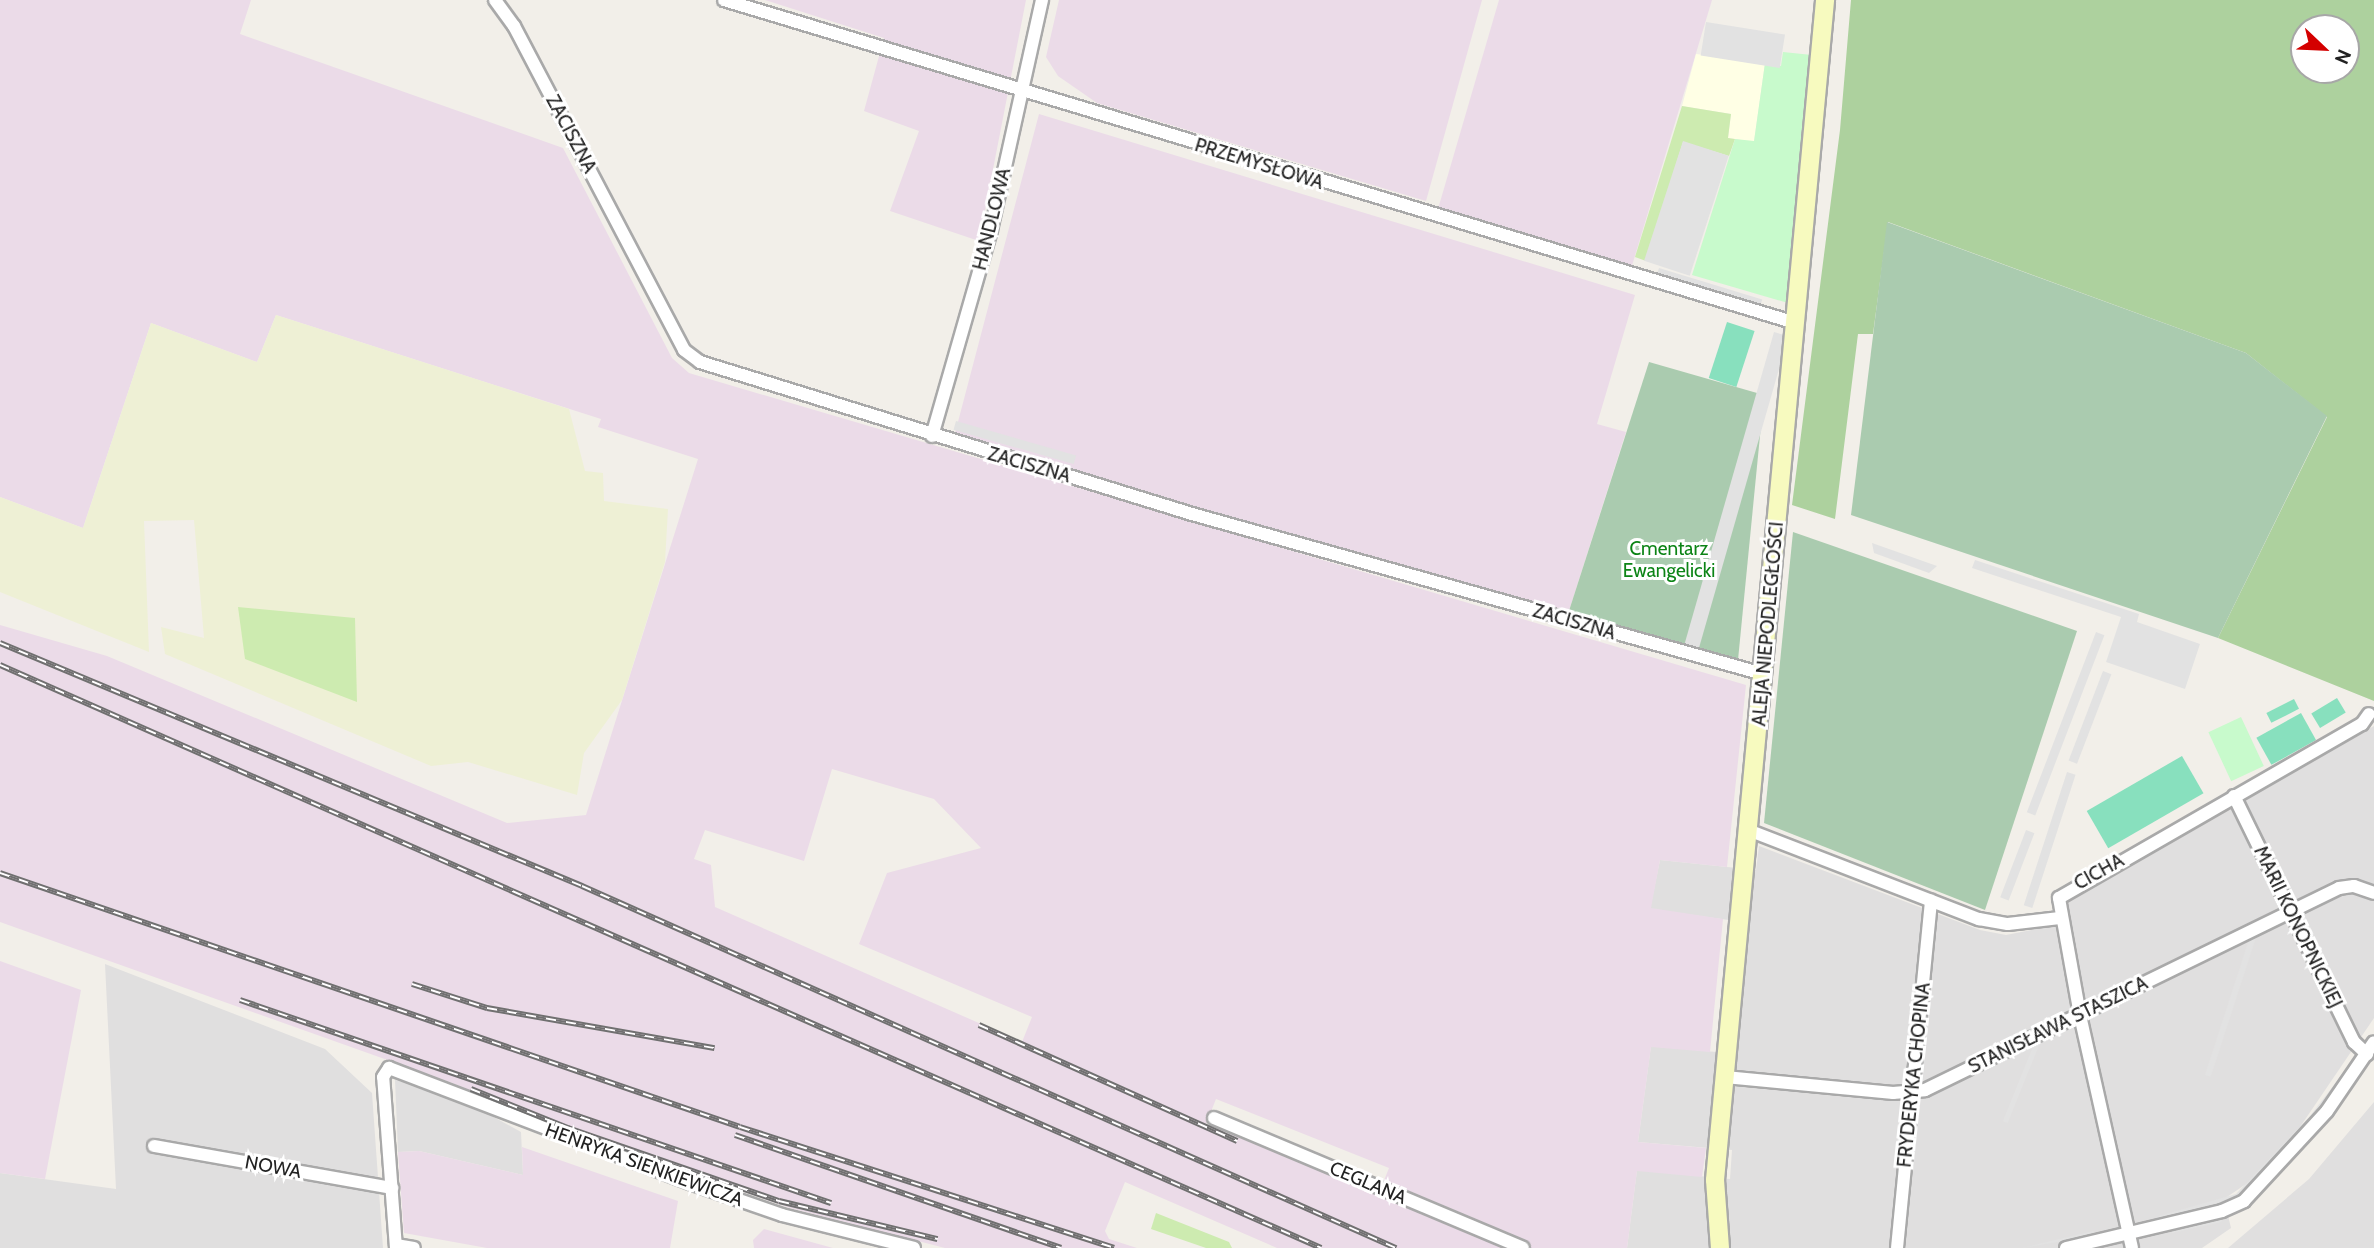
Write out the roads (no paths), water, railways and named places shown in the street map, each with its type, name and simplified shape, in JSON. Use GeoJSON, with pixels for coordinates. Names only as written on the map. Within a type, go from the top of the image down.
{"type":"FeatureCollection","features":[{"type":"Feature","properties":{"kind":"main road","name":"ALEJA NIEPODLEGŁOŚCI"},"geometry":{"type":"LineString","coordinates":[[1720,1248],[1714,1193],[1825,0]]}},
{"type":"Feature","properties":{"kind":"street","name":"ZACISZNA"},"geometry":{"type":"LineString","coordinates":[[495,0],[521,39],[684,350],[719,370],[932,436],[1763,674]]}},
{"type":"Feature","properties":{"kind":"street","name":"PRZEMYSŁOWA"},"geometry":{"type":"LineString","coordinates":[[724,0],[1021,92],[1796,323]]}},
{"type":"Feature","properties":{"kind":"street","name":"HANDLOWA"},"geometry":{"type":"LineString","coordinates":[[932,436],[991,230],[1042,0]]}},
{"type":"Feature","properties":{"kind":"street","name":"CICHA"},"geometry":{"type":"LineString","coordinates":[[2060,918],[2058,904],[2065,892],[2362,724],[2369,714]]}},
{"type":"Feature","properties":{"kind":"street","name":"MARII KONOPNICKIEJ"},"geometry":{"type":"LineString","coordinates":[[2234,796],[2354,1042],[2367,1054]]}},
{"type":"Feature","properties":{"kind":"street"},"geometry":{"type":"LineString","coordinates":[[1748,830],[1992,923],[2060,918],[2132,1248]]}},
{"type":"Feature","properties":{"kind":"street","name":"STANISŁAWA STASZICA"},"geometry":{"type":"LineString","coordinates":[[1725,1077],[1912,1093],[2346,886],[2374,893]]}},
{"type":"Feature","properties":{"kind":"street","name":"FRYDERYKA CHOPINA"},"geometry":{"type":"LineString","coordinates":[[1897,1248],[1931,901]]}},
{"type":"Feature","properties":{"kind":"street"},"geometry":{"type":"LineString","coordinates":[[2066,1248],[2222,1212],[2244,1201],[2327,1111],[2374,1042]]}},
{"type":"Feature","properties":{"kind":"street","name":"HENRYKA SIENKIEWICZA"},"geometry":{"type":"LineString","coordinates":[[392,1188],[383,1077],[389,1069],[398,1070],[562,1138],[782,1215],[914,1248]]}},
{"type":"Feature","properties":{"kind":"street","name":"CEGLANA"},"geometry":{"type":"LineString","coordinates":[[1214,1118],[1523,1248]]}},
{"type":"Feature","properties":{"kind":"street","name":"NOWA"},"geometry":{"type":"LineString","coordinates":[[154,1146],[392,1188]]}},
{"type":"Feature","properties":{"kind":"street"},"geometry":{"type":"LineString","coordinates":[[392,1188],[396,1246],[414,1248]]}},
{"type":"Feature","properties":{"kind":"railway"},"geometry":{"type":"LineString","coordinates":[[0,643],[582,886],[1396,1248]]}},
{"type":"Feature","properties":{"kind":"railway"},"geometry":{"type":"LineString","coordinates":[[0,665],[1321,1248]]}},
{"type":"Feature","properties":{"kind":"railway"},"geometry":{"type":"LineString","coordinates":[[0,873],[740,1127],[1114,1248]]}},
{"type":"Feature","properties":{"kind":"railway"},"geometry":{"type":"LineString","coordinates":[[412,984],[487,1008],[715,1048]]}},
{"type":"Feature","properties":{"kind":"railway"},"geometry":{"type":"LineString","coordinates":[[240,1000],[831,1203]]}},
{"type":"Feature","properties":{"kind":"railway"},"geometry":{"type":"LineString","coordinates":[[979,1025],[1237,1141]]}},
{"type":"Feature","properties":{"kind":"railway"},"geometry":{"type":"LineString","coordinates":[[471,1089],[568,1128],[779,1201],[937,1239]]}},
{"type":"Feature","properties":{"kind":"railway"},"geometry":{"type":"LineString","coordinates":[[735,1135],[1061,1248]]}},
{"type":"Feature","properties":{"kind":"park label","name":"Cmentarz Ewangelicki"},"geometry":{"type":"Point","coordinates":[1669,560]}}]}
